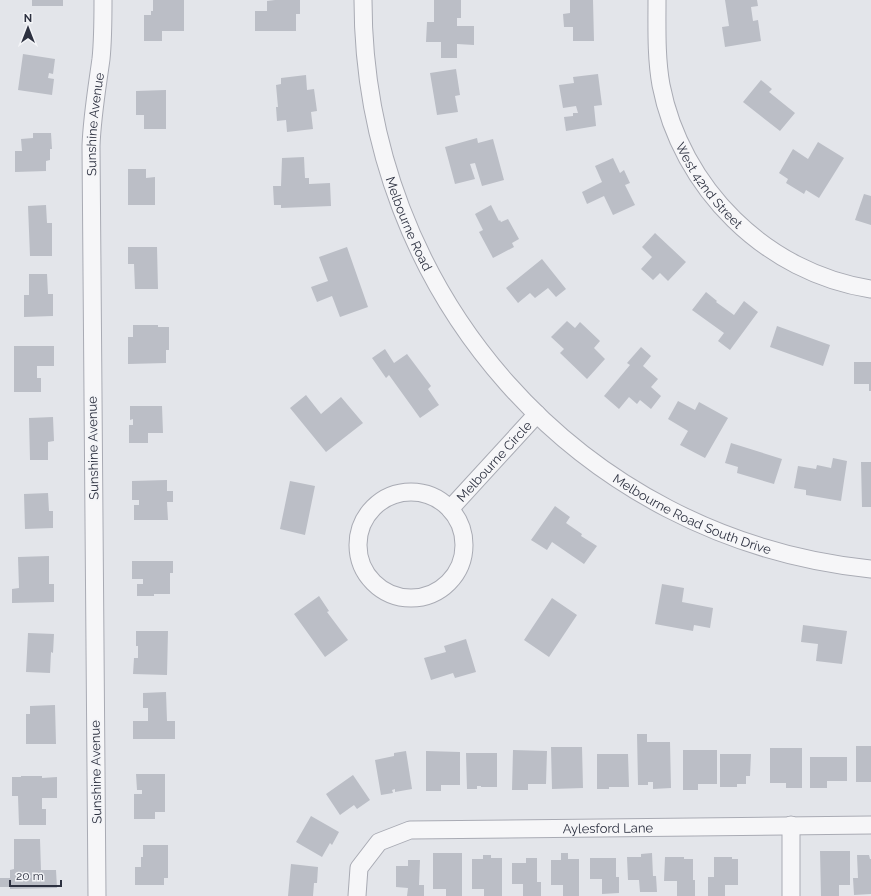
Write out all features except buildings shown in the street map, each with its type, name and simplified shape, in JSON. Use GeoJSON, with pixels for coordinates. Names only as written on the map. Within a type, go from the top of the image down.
{"type":"FeatureCollection","features":[{"type":"Feature","properties":{"kind":"street","name":"Sunshine Avenue"},"geometry":{"type":"LineString","coordinates":[[97,896],[91,146],[93,108],[101,58],[104,26],[103,0]]}},
{"type":"Feature","properties":{"kind":"street","name":"Melbourne Road"},"geometry":{"type":"LineString","coordinates":[[363,0],[365,53],[370,95],[386,165],[402,214],[428,269],[454,315],[483,355],[516,393],[537,414]]}},
{"type":"Feature","properties":{"kind":"street","name":"West 42nd Street"},"geometry":{"type":"LineString","coordinates":[[657,0],[657,55],[664,96],[677,136],[686,155],[715,200],[743,228],[784,258],[803,268],[828,278],[871,289]]}},
{"type":"Feature","properties":{"kind":"street","name":"Melbourne Circle"},"geometry":{"type":"LineString","coordinates":[[450,509],[537,414]]}},
{"type":"Feature","properties":{"kind":"street","name":"Melbourne Road South Drive"},"geometry":{"type":"LineString","coordinates":[[537,414],[560,436],[589,459],[642,494],[685,517],[721,533],[758,546],[817,561],[842,566],[871,569]]}},
{"type":"Feature","properties":{"kind":"street","name":"Melbourne Circle"},"geometry":{"type":"LineString","coordinates":[[412,491],[431,495],[444,502],[450,509],[455,514],[462,528],[464,551],[462,563],[457,573],[444,587],[437,592],[419,598],[402,598],[384,591],[369,578],[360,560],[358,541],[361,526],[366,516],[379,502],[396,493],[412,491]]}},
{"type":"Feature","properties":{"kind":"street","name":"Aylesford Lane"},"geometry":{"type":"LineString","coordinates":[[357,896],[359,868],[379,842],[410,830],[871,824]]}},
{"type":"Feature","properties":{"kind":"street"},"geometry":{"type":"LineString","coordinates":[[791,825],[791,896]]}}]}
